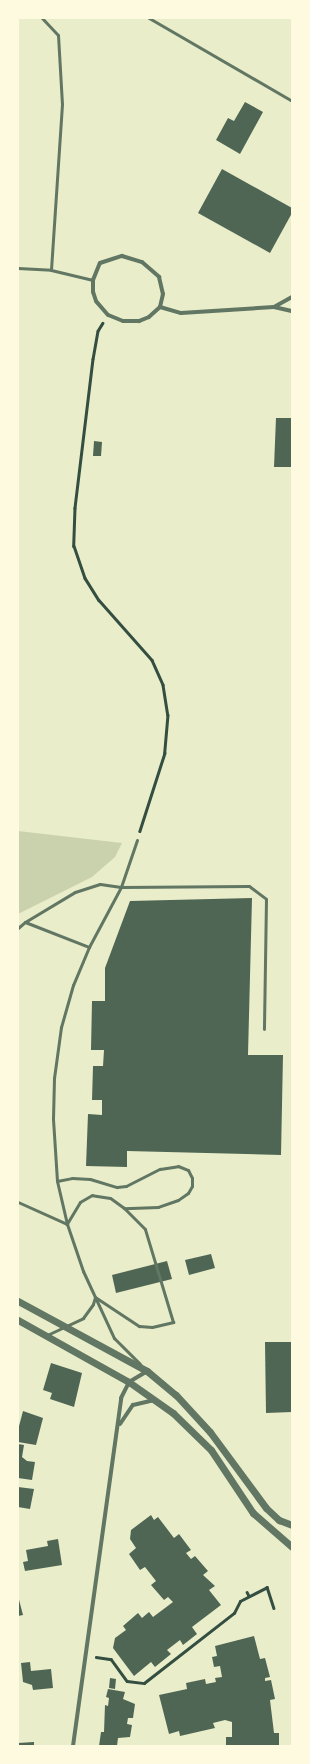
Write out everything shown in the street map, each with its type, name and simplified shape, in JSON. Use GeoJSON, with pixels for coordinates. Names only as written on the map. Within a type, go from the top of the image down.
{"type":"FeatureCollection","features":[{"type":"Feature","properties":{"kind":"street"},"geometry":{"type":"LineString","coordinates":[[122,256],[142,262],[160,277],[163,294],[160,307],[149,318],[139,321],[123,321],[108,314],[96,301],[93,292],[93,280],[100,263],[122,256]]}},
{"type":"Feature","properties":{"kind":"street"},"geometry":{"type":"LineString","coordinates":[[274,308],[292,297]]}},
{"type":"Feature","properties":{"kind":"street"},"geometry":{"type":"LineString","coordinates":[[160,307],[180,313],[274,308],[292,311]]}},
{"type":"Feature","properties":{"kind":"street"},"geometry":{"type":"LineString","coordinates":[[18,1301],[147,1371],[176,1395],[210,1432],[266,1508],[279,1520],[292,1525]]}},
{"type":"Feature","properties":{"kind":"street"},"geometry":{"type":"LineString","coordinates":[[18,1320],[129,1382],[155,1400],[195,1433],[211,1450],[253,1513],[292,1547]]}},
{"type":"Feature","properties":{"kind":"street"},"geometry":{"type":"LineString","coordinates":[[73,1746],[119,1424],[121,1398],[129,1382],[147,1371]]}},
{"type":"Feature","properties":{"kind":"street"},"geometry":{"type":"LineString","coordinates":[[119,1424],[133,1405],[155,1400]]}},
{"type":"Feature","properties":{"kind":"lane"},"geometry":{"type":"LineString","coordinates":[[42,18],[58,35],[62,104],[51,270]]}},
{"type":"Feature","properties":{"kind":"lane"},"geometry":{"type":"LineString","coordinates":[[149,18],[292,101]]}},
{"type":"Feature","properties":{"kind":"lane"},"geometry":{"type":"LineString","coordinates":[[18,268],[51,270],[93,280]]}},
{"type":"Feature","properties":{"kind":"lane"},"geometry":{"type":"LineString","coordinates":[[137,840],[121,887],[89,947],[73,985],[61,1027],[54,1078],[53,1119],[57,1182],[67,1224],[95,1297],[114,1338],[147,1371]]}},
{"type":"Feature","properties":{"kind":"lane"},"geometry":{"type":"LineString","coordinates":[[18,928],[25,922],[75,892],[100,884],[121,887],[249,886],[266,900],[264,1029]]}},
{"type":"Feature","properties":{"kind":"lane"},"geometry":{"type":"LineString","coordinates":[[25,922],[89,947]]}},
{"type":"Feature","properties":{"kind":"lane"},"geometry":{"type":"LineString","coordinates":[[57,1182],[72,1178],[90,1179],[117,1186],[126,1186],[160,1169],[178,1166],[188,1170],[192,1178],[192,1186],[188,1193],[178,1200],[158,1207],[124,1208]]}},
{"type":"Feature","properties":{"kind":"lane"},"geometry":{"type":"LineString","coordinates":[[67,1224],[80,1202],[92,1195],[110,1198],[124,1208],[145,1229],[173,1322],[152,1328],[139,1326],[95,1297]]}},
{"type":"Feature","properties":{"kind":"lane"},"geometry":{"type":"LineString","coordinates":[[18,1202],[67,1224]]}},
{"type":"Feature","properties":{"kind":"lane"},"geometry":{"type":"LineString","coordinates":[[45,1335],[66,1327],[83,1318],[93,1304],[95,1297]]}},
{"type":"Feature","properties":{"kind":"path"},"geometry":{"type":"LineString","coordinates":[[108,314],[98,331],[93,359],[75,508],[74,546],[85,578],[99,600],[152,660],[163,684],[168,715],[165,753],[137,840]]}},
{"type":"Feature","properties":{"kind":"path"},"geometry":{"type":"LineString","coordinates":[[86,1656],[111,1659],[127,1681],[144,1683],[234,1613],[240,1601],[267,1587],[274,1608]]}},
{"type":"Feature","properties":{"kind":"path"},"geometry":{"type":"LineString","coordinates":[[247,1592],[250,1596]]}},
{"type":"Feature","properties":{"kind":"green space"},"geometry":{"type":"Polygon","coordinates":[[[18,831],[122,843],[115,857],[92,877],[18,914],[18,831]]]}},
{"type":"Feature","properties":{"kind":"building"},"geometry":{"type":"Polygon","coordinates":[[[245,102],[263,112],[240,154],[216,140],[228,118],[234,121],[245,102]]]}},
{"type":"Feature","properties":{"kind":"building"},"geometry":{"type":"Polygon","coordinates":[[[222,169],[292,208],[292,213],[270,253],[198,213],[222,169]]]}},
{"type":"Feature","properties":{"kind":"building"},"geometry":{"type":"Polygon","coordinates":[[[276,418],[292,418],[292,467],[274,467],[276,418]]]}},
{"type":"Feature","properties":{"kind":"building"},"geometry":{"type":"Polygon","coordinates":[[[94,441],[102,442],[101,456],[93,456],[94,441]]]}},
{"type":"Feature","properties":{"kind":"building"},"geometry":{"type":"Polygon","coordinates":[[[252,898],[248,1055],[283,1055],[281,1155],[127,1151],[127,1167],[86,1166],[88,1114],[102,1115],[102,1100],[92,1100],[93,1066],[103,1066],[104,1050],[91,1050],[92,1001],[105,1001],[105,968],[130,901],[252,898]]]}},
{"type":"Feature","properties":{"kind":"building"},"geometry":{"type":"Polygon","coordinates":[[[211,1254],[215,1268],[189,1275],[185,1260],[211,1254]]]}},
{"type":"Feature","properties":{"kind":"building"},"geometry":{"type":"Polygon","coordinates":[[[167,1261],[172,1279],[116,1293],[112,1275],[167,1261]]]}},
{"type":"Feature","properties":{"kind":"building"},"geometry":{"type":"Polygon","coordinates":[[[265,1342],[292,1342],[292,1412],[266,1413],[265,1342]]]}},
{"type":"Feature","properties":{"kind":"building"},"geometry":{"type":"Polygon","coordinates":[[[51,1363],[82,1373],[74,1407],[50,1399],[52,1393],[43,1390],[51,1363]]]}},
{"type":"Feature","properties":{"kind":"building"},"geometry":{"type":"Polygon","coordinates":[[[23,1411],[43,1418],[36,1445],[18,1442],[18,1430],[23,1411]]]}},
{"type":"Feature","properties":{"kind":"building"},"geometry":{"type":"Polygon","coordinates":[[[18,1444],[24,1445],[22,1457],[27,1461],[35,1462],[32,1480],[18,1478],[18,1444]]]}},
{"type":"Feature","properties":{"kind":"building"},"geometry":{"type":"Polygon","coordinates":[[[18,1487],[34,1489],[30,1509],[18,1507],[18,1487]]]}},
{"type":"Feature","properties":{"kind":"building"},"geometry":{"type":"Polygon","coordinates":[[[151,1515],[154,1520],[158,1517],[174,1538],[179,1534],[191,1550],[186,1553],[191,1559],[195,1556],[208,1571],[203,1575],[215,1586],[209,1590],[221,1605],[192,1627],[197,1634],[183,1645],[180,1640],[167,1650],[171,1654],[155,1667],[151,1662],[134,1676],[113,1648],[115,1638],[126,1630],[123,1626],[138,1613],[142,1618],[149,1612],[153,1617],[173,1602],[168,1597],[164,1600],[151,1585],[156,1581],[145,1567],[140,1570],[129,1554],[136,1548],[130,1539],[131,1530],[151,1515]]]}},
{"type":"Feature","properties":{"kind":"building"},"geometry":{"type":"Polygon","coordinates":[[[58,1539],[62,1565],[25,1571],[23,1562],[28,1561],[26,1550],[48,1546],[47,1541],[58,1539]]]}},
{"type":"Feature","properties":{"kind":"building"},"geometry":{"type":"Polygon","coordinates":[[[18,1596],[23,1615],[18,1616],[18,1596]]]}},
{"type":"Feature","properties":{"kind":"building"},"geometry":{"type":"Polygon","coordinates":[[[254,1636],[260,1659],[265,1658],[270,1677],[265,1678],[265,1681],[271,1680],[275,1699],[270,1700],[274,1733],[279,1733],[279,1746],[226,1746],[226,1737],[232,1737],[232,1722],[225,1720],[213,1723],[215,1728],[180,1736],[179,1731],[169,1734],[159,1695],[187,1689],[186,1683],[205,1679],[206,1684],[216,1682],[215,1678],[222,1677],[220,1666],[214,1667],[212,1657],[217,1656],[215,1646],[254,1636]]]}},
{"type":"Feature","properties":{"kind":"building"},"geometry":{"type":"Polygon","coordinates":[[[30,1662],[31,1671],[51,1669],[53,1688],[33,1690],[32,1685],[23,1682],[21,1663],[30,1662]]]}},
{"type":"Feature","properties":{"kind":"building"},"geometry":{"type":"Polygon","coordinates":[[[110,1678],[116,1679],[115,1689],[109,1688],[110,1678]]]}},
{"type":"Feature","properties":{"kind":"building"},"geometry":{"type":"Polygon","coordinates":[[[108,1689],[125,1692],[123,1699],[135,1704],[133,1718],[128,1718],[127,1724],[132,1725],[130,1737],[118,1738],[117,1746],[99,1746],[101,1732],[104,1732],[105,1705],[108,1706],[109,1698],[106,1697],[108,1689]]]}},
{"type":"Feature","properties":{"kind":"building"},"geometry":{"type":"Polygon","coordinates":[[[34,1742],[34,1746],[18,1746],[18,1743],[34,1742]]]}}]}
